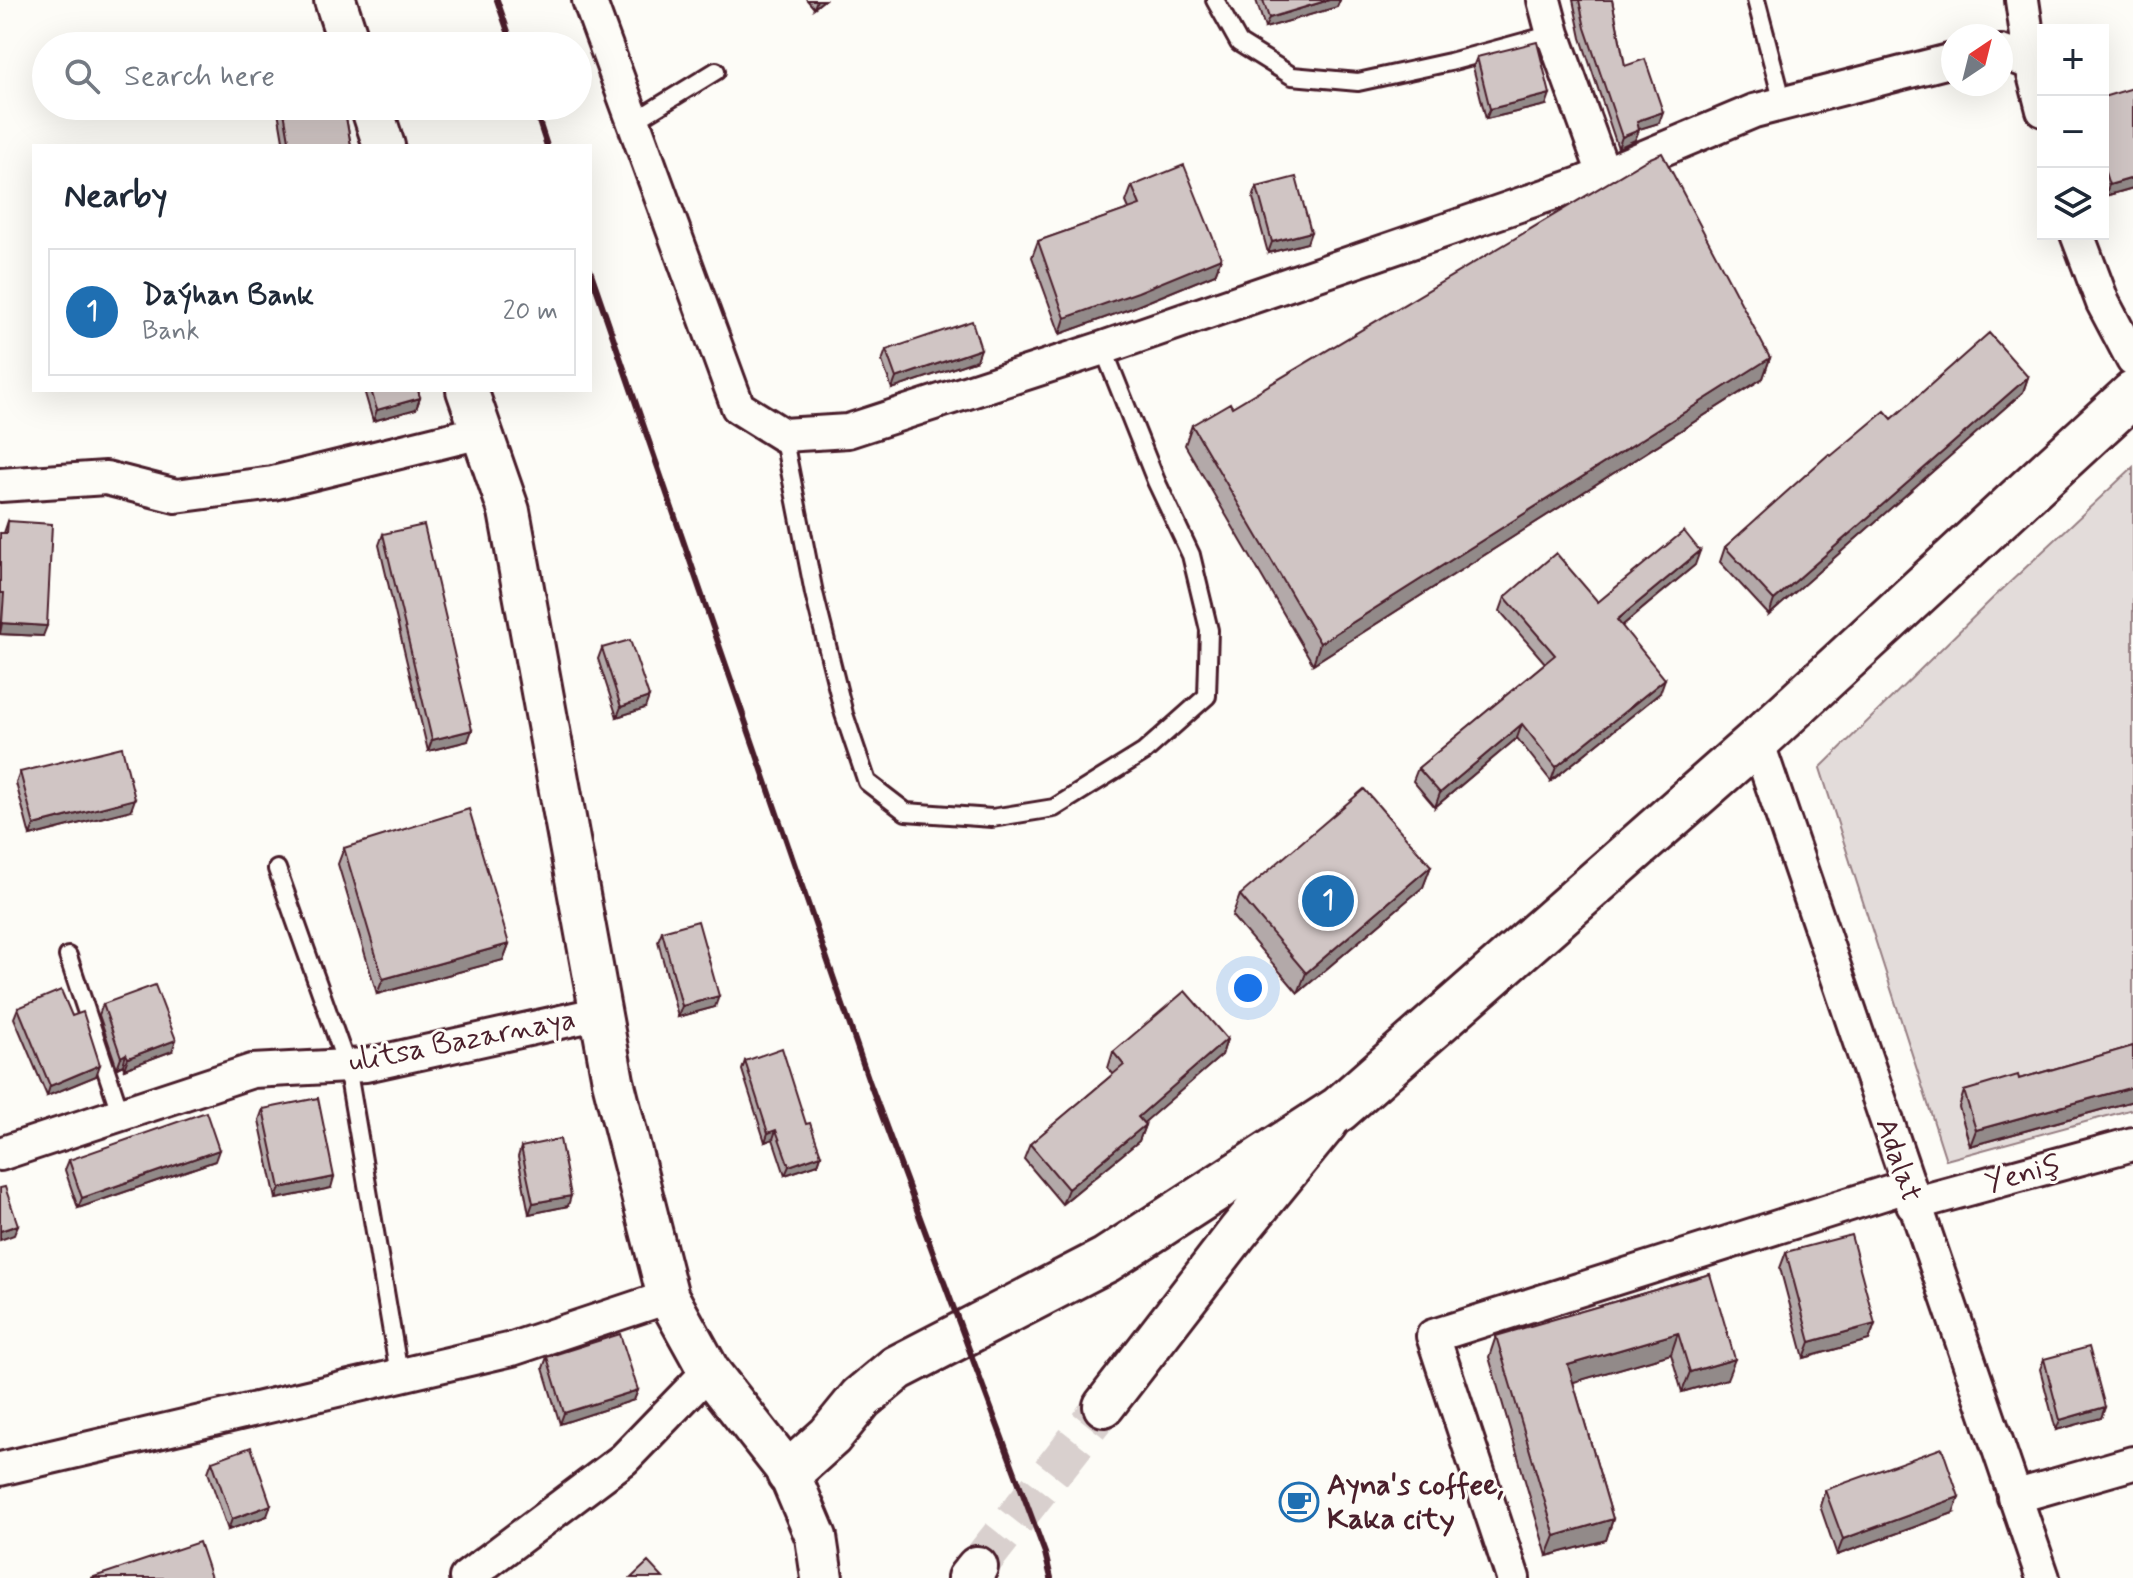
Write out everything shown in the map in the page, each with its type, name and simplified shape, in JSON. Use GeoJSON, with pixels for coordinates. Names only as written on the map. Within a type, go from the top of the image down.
{"type":"FeatureCollection","features":[{"type":"Feature","properties":{"kind":"main road"},"geometry":{"type":"LineString","coordinates":[[789,1473],[830,1436],[861,1398],[897,1368],[1106,1260],[1339,1109],[1757,741],[2133,394]]}},
{"type":"Feature","properties":{"kind":"street"},"geometry":{"type":"LineString","coordinates":[[335,0],[345,32]]}},
{"type":"Feature","properties":{"kind":"street"},"geometry":{"type":"LineString","coordinates":[[589,0],[738,407],[783,435],[848,431],[1103,348],[1604,174],[1754,111],[1941,63]]}},
{"type":"Feature","properties":{"kind":"street"},"geometry":{"type":"LineString","coordinates":[[1544,0],[1553,34],[1604,174]]}},
{"type":"Feature","properties":{"kind":"street"},"geometry":{"type":"LineString","coordinates":[[2022,0],[2016,57],[2037,98]]}},
{"type":"Feature","properties":{"kind":"street"},"geometry":{"type":"LineString","coordinates":[[376,120],[383,144]]}},
{"type":"Feature","properties":{"kind":"street"},"geometry":{"type":"LineString","coordinates":[[2079,240],[2103,303],[2133,360]]}},
{"type":"Feature","properties":{"kind":"street"},"geometry":{"type":"LineString","coordinates":[[468,392],[509,511],[613,1081],[668,1297],[709,1371],[789,1473],[816,1537],[822,1578]]}},
{"type":"Feature","properties":{"kind":"street"},"geometry":{"type":"LineString","coordinates":[[0,485],[106,478],[176,496],[273,483],[481,432]]}},
{"type":"Feature","properties":{"kind":"street","name":"Adalat"},"geometry":{"type":"LineString","coordinates":[[1757,741],[2043,1578]]}},
{"type":"Feature","properties":{"kind":"street","name":"ulitsa Bazarnaya"},"geometry":{"type":"LineString","coordinates":[[0,1154],[252,1071],[366,1065],[601,1013]]}},
{"type":"Feature","properties":{"kind":"street"},"geometry":{"type":"LineString","coordinates":[[1104,1406],[1238,1232],[1339,1109]]}},
{"type":"Feature","properties":{"kind":"street","name":"Yeniş"},"geometry":{"type":"LineString","coordinates":[[1513,1578],[1433,1336],[1910,1195],[2133,1144]]}},
{"type":"Feature","properties":{"kind":"street"},"geometry":{"type":"LineString","coordinates":[[0,1469],[512,1349],[668,1297]]}},
{"type":"Feature","properties":{"kind":"street"},"geometry":{"type":"LineString","coordinates":[[466,1578],[624,1459],[709,1371]]}},
{"type":"Feature","properties":{"kind":"street"},"geometry":{"type":"LineString","coordinates":[[2014,1497],[2133,1463]]}},
{"type":"Feature","properties":{"kind":"lane"},"geometry":{"type":"LineString","coordinates":[[1215,0],[1239,43],[1292,76],[1358,82],[1450,62],[1553,34]]}},
{"type":"Feature","properties":{"kind":"lane"},"geometry":{"type":"LineString","coordinates":[[1756,0],[1783,103]]}},
{"type":"Feature","properties":{"kind":"lane"},"geometry":{"type":"LineString","coordinates":[[633,122],[716,71]]}},
{"type":"Feature","properties":{"kind":"lane"},"geometry":{"type":"LineString","coordinates":[[783,435],[818,608],[844,714],[867,782],[906,812],[992,818],[1054,808],[1144,752],[1207,696],[1209,630],[1191,555],[1156,481],[1103,348]]}},
{"type":"Feature","properties":{"kind":"lane"},"geometry":{"type":"LineString","coordinates":[[277,869],[347,1066],[399,1374]]}},
{"type":"Feature","properties":{"kind":"lane"},"geometry":{"type":"LineString","coordinates":[[68,956],[120,1112]]}},
{"type":"Feature","properties":{"kind":"shaded area"},"geometry":{"type":"Polygon","coordinates":[[[2133,467],[2133,1109],[1946,1160],[1820,768],[1992,599],[2133,467]]]}},
{"type":"Feature","properties":{"kind":"building"},"geometry":{"type":"Polygon","coordinates":[[[1263,0],[1329,0],[1269,18],[1263,0]]]}},
{"type":"Feature","properties":{"kind":"building"},"geometry":{"type":"Polygon","coordinates":[[[1579,0],[1612,0],[1625,66],[1645,59],[1663,112],[1637,121],[1639,130],[1622,137],[1585,28],[1579,0]]]}},
{"type":"Feature","properties":{"kind":"building"},"geometry":{"type":"Polygon","coordinates":[[[1537,42],[1550,94],[1490,109],[1477,57],[1537,42]]]}},
{"type":"Feature","properties":{"kind":"building"},"geometry":{"type":"Polygon","coordinates":[[[2133,88],[2133,178],[2109,185],[2109,96],[2133,88]]]}},
{"type":"Feature","properties":{"kind":"building"},"geometry":{"type":"Polygon","coordinates":[[[285,120],[346,120],[351,144],[290,144],[285,120]]]}},
{"type":"Feature","properties":{"kind":"building"},"geometry":{"type":"Polygon","coordinates":[[[1662,153],[1770,358],[1320,643],[1192,425],[1230,403],[1232,407],[1662,153]]]}},
{"type":"Feature","properties":{"kind":"building"},"geometry":{"type":"Polygon","coordinates":[[[1184,165],[1221,258],[1065,318],[1038,241],[1140,205],[1132,186],[1184,165]]]}},
{"type":"Feature","properties":{"kind":"building"},"geometry":{"type":"Polygon","coordinates":[[[1296,177],[1311,232],[1272,242],[1257,187],[1296,177]]]}},
{"type":"Feature","properties":{"kind":"building"},"geometry":{"type":"Polygon","coordinates":[[[972,321],[981,349],[896,378],[886,350],[972,321]]]}},
{"type":"Feature","properties":{"kind":"building"},"geometry":{"type":"Polygon","coordinates":[[[1989,333],[2028,377],[1774,600],[1725,547],[1829,454],[1831,456],[1885,411],[1892,419],[1989,333]]]}},
{"type":"Feature","properties":{"kind":"building"},"geometry":{"type":"Polygon","coordinates":[[[372,392],[418,392],[420,398],[377,410],[372,392]]]}},
{"type":"Feature","properties":{"kind":"building"},"geometry":{"type":"Polygon","coordinates":[[[8,521],[52,524],[47,626],[2,623],[4,593],[0,593],[0,533],[7,533],[8,521]]]}},
{"type":"Feature","properties":{"kind":"building"},"geometry":{"type":"Polygon","coordinates":[[[424,525],[472,730],[432,740],[383,534],[424,525]]]}},
{"type":"Feature","properties":{"kind":"building"},"geometry":{"type":"Polygon","coordinates":[[[1684,531],[1700,551],[1617,620],[1665,679],[1556,767],[1522,724],[1440,793],[1418,768],[1555,655],[1505,597],[1556,553],[1598,602],[1684,531]]]}},
{"type":"Feature","properties":{"kind":"building"},"geometry":{"type":"Polygon","coordinates":[[[630,640],[649,697],[621,707],[602,648],[630,640]]]}},
{"type":"Feature","properties":{"kind":"building"},"geometry":{"type":"Polygon","coordinates":[[[122,747],[135,799],[34,825],[20,772],[122,747]]]}},
{"type":"Feature","properties":{"kind":"building"},"geometry":{"type":"Polygon","coordinates":[[[1364,789],[1431,866],[1306,973],[1240,895],[1364,789]]]}},
{"type":"Feature","properties":{"kind":"building"},"geometry":{"type":"Polygon","coordinates":[[[469,809],[509,944],[383,979],[344,848],[469,809]]]}},
{"type":"Feature","properties":{"kind":"building"},"geometry":{"type":"Polygon","coordinates":[[[698,921],[719,996],[682,1006],[662,931],[698,921]]]}},
{"type":"Feature","properties":{"kind":"building"},"geometry":{"type":"Polygon","coordinates":[[[155,985],[176,1040],[128,1058],[126,1054],[121,1057],[103,1004],[155,985]]]}},
{"type":"Feature","properties":{"kind":"building"},"geometry":{"type":"Polygon","coordinates":[[[61,990],[72,1016],[83,1012],[100,1065],[50,1086],[18,1008],[61,990]]]}},
{"type":"Feature","properties":{"kind":"building"},"geometry":{"type":"Polygon","coordinates":[[[1185,991],[1227,1039],[1138,1117],[1145,1125],[1068,1189],[1030,1144],[1124,1065],[1113,1052],[1185,991]]]}},
{"type":"Feature","properties":{"kind":"building"},"geometry":{"type":"Polygon","coordinates":[[[2133,1046],[2133,1087],[1976,1130],[1964,1091],[2018,1075],[2019,1079],[2133,1046]]]}},
{"type":"Feature","properties":{"kind":"building"},"geometry":{"type":"Polygon","coordinates":[[[782,1048],[806,1124],[810,1123],[821,1155],[789,1166],[776,1130],[768,1133],[745,1061],[782,1048]]]}},
{"type":"Feature","properties":{"kind":"building"},"geometry":{"type":"Polygon","coordinates":[[[318,1098],[334,1177],[280,1188],[263,1109],[318,1098]]]}},
{"type":"Feature","properties":{"kind":"building"},"geometry":{"type":"Polygon","coordinates":[[[206,1112],[219,1150],[82,1198],[69,1160],[206,1112]]]}},
{"type":"Feature","properties":{"kind":"building"},"geometry":{"type":"Polygon","coordinates":[[[560,1139],[571,1196],[533,1203],[521,1147],[560,1139]]]}},
{"type":"Feature","properties":{"kind":"building"},"geometry":{"type":"Polygon","coordinates":[[[5,1187],[18,1225],[0,1231],[0,1188],[5,1187]]]}},
{"type":"Feature","properties":{"kind":"building"},"geometry":{"type":"Polygon","coordinates":[[[1851,1235],[1875,1324],[1810,1342],[1786,1252],[1851,1235]]]}},
{"type":"Feature","properties":{"kind":"building"},"geometry":{"type":"Polygon","coordinates":[[[1710,1274],[1735,1359],[1690,1372],[1678,1333],[1568,1365],[1613,1519],[1555,1536],[1496,1336],[1710,1274]]]}},
{"type":"Feature","properties":{"kind":"building"},"geometry":{"type":"Polygon","coordinates":[[[620,1334],[638,1390],[564,1413],[547,1357],[620,1334]]]}},
{"type":"Feature","properties":{"kind":"building"},"geometry":{"type":"Polygon","coordinates":[[[2089,1347],[2105,1407],[2060,1420],[2044,1359],[2089,1347]]]}},
{"type":"Feature","properties":{"kind":"building"},"geometry":{"type":"Polygon","coordinates":[[[251,1447],[271,1505],[232,1519],[212,1461],[251,1447]]]}},
{"type":"Feature","properties":{"kind":"building"},"geometry":{"type":"Polygon","coordinates":[[[1942,1448],[1959,1497],[1843,1539],[1825,1490],[1942,1448]]]}},
{"type":"Feature","properties":{"kind":"building"},"geometry":{"type":"Polygon","coordinates":[[[199,1542],[211,1578],[91,1578],[199,1542]]]}},
{"type":"Feature","properties":{"kind":"building"},"geometry":{"type":"Polygon","coordinates":[[[648,1562],[663,1578],[631,1578],[648,1562]]]}},
{"type":"Feature","properties":{"kind":"tunnel"},"geometry":{"type":"LineString","coordinates":[[977,1567],[1104,1406]]}},
{"type":"Feature","properties":{"kind":"railway"},"geometry":{"type":"LineString","coordinates":[[497,0],[508,32]]}},
{"type":"Feature","properties":{"kind":"railway"},"geometry":{"type":"LineString","coordinates":[[539,120],[546,144]]}},
{"type":"Feature","properties":{"kind":"railway"},"geometry":{"type":"LineString","coordinates":[[592,276],[869,1081],[1045,1553],[1051,1578]]}},
{"type":"Feature","properties":{"kind":"place","name":"Daýhan Bank"},"geometry":{"type":"Point","coordinates":[1328,901]}},
{"type":"Feature","properties":{"kind":"place","name":"Ayna's coffee, Kaka city"},"geometry":{"type":"Point","coordinates":[1299,1502]}}]}
